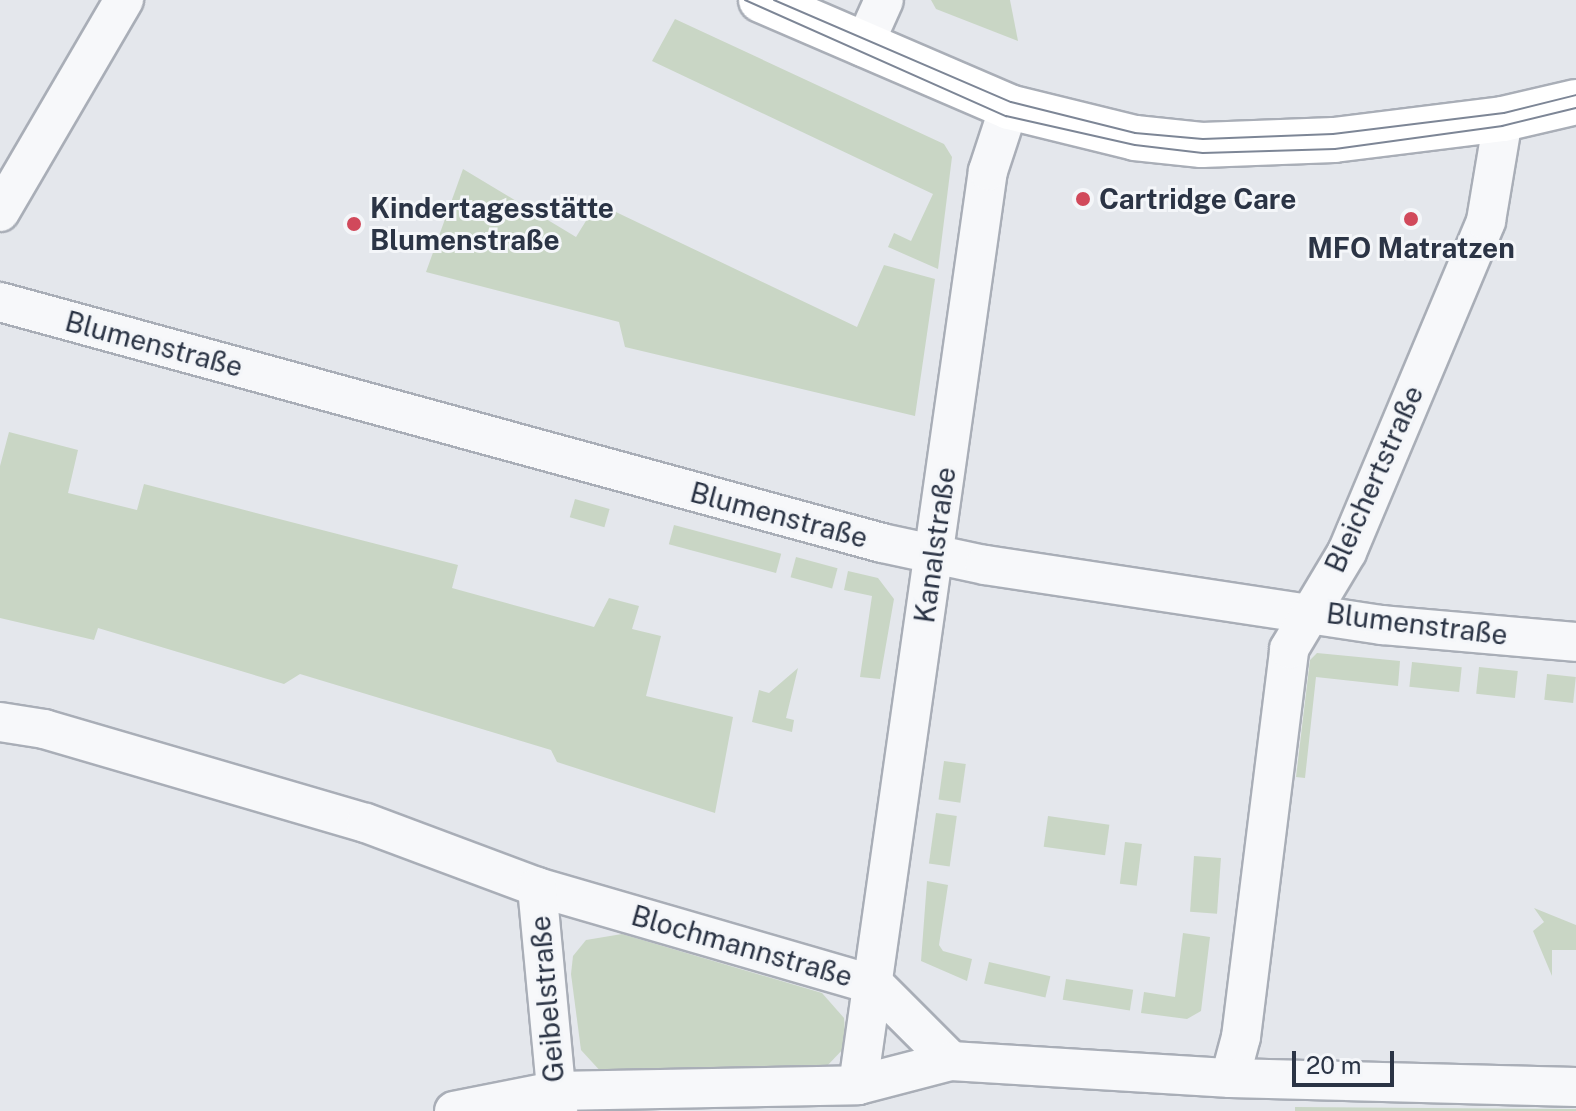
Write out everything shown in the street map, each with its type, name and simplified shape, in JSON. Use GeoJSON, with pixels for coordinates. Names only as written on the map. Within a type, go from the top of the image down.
{"type":"FeatureCollection","features":[{"type":"Feature","properties":{"kind":"main road"},"geometry":{"type":"LineString","coordinates":[[761,0],[863,47],[1009,107],[1106,133],[1202,145],[1334,140],[1503,119],[1576,102]]}},
{"type":"Feature","properties":{"kind":"street"},"geometry":{"type":"LineString","coordinates":[[0,212],[124,0]]}},
{"type":"Feature","properties":{"kind":"street"},"geometry":{"type":"LineString","coordinates":[[863,47],[884,0]]}},
{"type":"Feature","properties":{"kind":"street","name":"Kanalstraße"},"geometry":{"type":"LineString","coordinates":[[858,1085],[875,985],[988,171],[1009,107]]}},
{"type":"Feature","properties":{"kind":"street","name":"Bleichertstraße"},"geometry":{"type":"LineString","coordinates":[[1230,1078],[1241,1037],[1289,649],[1347,552],[1486,221],[1503,119]]}},
{"type":"Feature","properties":{"kind":"street","name":"Blumenstraße"},"geometry":{"type":"LineString","coordinates":[[0,302],[934,554],[1311,610],[1382,625],[1576,642]]}},
{"type":"Feature","properties":{"kind":"street","name":"Blochmannstraße"},"geometry":{"type":"LineString","coordinates":[[0,722],[44,729],[366,823],[537,887],[875,985],[951,1061]]}},
{"type":"Feature","properties":{"kind":"street","name":"Geibelstraße"},"geometry":{"type":"LineString","coordinates":[[537,887],[556,1101]]}},
{"type":"Feature","properties":{"kind":"street"},"geometry":{"type":"LineString","coordinates":[[454,1111],[556,1101],[858,1085],[951,1061],[1230,1078],[1576,1087]]}},
{"type":"Feature","properties":{"kind":"green space"},"geometry":{"type":"Polygon","coordinates":[[[931,0],[1010,0],[1018,41],[936,9],[931,0]]]}},
{"type":"Feature","properties":{"kind":"green space"},"geometry":{"type":"Polygon","coordinates":[[[675,19],[944,144],[952,157],[938,269],[888,247],[894,233],[911,241],[933,194],[652,61],[675,19]]]}},
{"type":"Feature","properties":{"kind":"green space"},"geometry":{"type":"Polygon","coordinates":[[[463,169],[576,237],[597,203],[857,327],[884,265],[935,279],[915,416],[625,347],[619,322],[426,272],[463,169]]]}},
{"type":"Feature","properties":{"kind":"green space"},"geometry":{"type":"Polygon","coordinates":[[[9,432],[78,450],[68,493],[137,510],[144,484],[458,565],[452,588],[594,627],[609,598],[639,606],[632,629],[661,636],[646,696],[733,717],[715,813],[557,762],[551,750],[300,674],[284,684],[98,628],[94,640],[0,618],[0,466],[9,432]]]}},
{"type":"Feature","properties":{"kind":"green space"},"geometry":{"type":"Polygon","coordinates":[[[575,499],[610,509],[604,527],[570,517],[575,499]]]}},
{"type":"Feature","properties":{"kind":"green space"},"geometry":{"type":"Polygon","coordinates":[[[674,525],[781,554],[776,573],[669,544],[674,525]]]}},
{"type":"Feature","properties":{"kind":"green space"},"geometry":{"type":"Polygon","coordinates":[[[796,557],[838,568],[832,588],[791,577],[796,557]]]}},
{"type":"Feature","properties":{"kind":"green space"},"geometry":{"type":"Polygon","coordinates":[[[848,571],[878,578],[894,599],[880,679],[860,677],[872,596],[844,590],[848,571]]]}},
{"type":"Feature","properties":{"kind":"green space"},"geometry":{"type":"Polygon","coordinates":[[[1317,653],[1400,661],[1398,686],[1316,677],[1305,778],[1296,777],[1310,660],[1317,653]]]}},
{"type":"Feature","properties":{"kind":"green space"},"geometry":{"type":"Polygon","coordinates":[[[1412,662],[1462,667],[1459,692],[1409,687],[1412,662]]]}},
{"type":"Feature","properties":{"kind":"green space"},"geometry":{"type":"Polygon","coordinates":[[[1479,667],[1518,671],[1515,698],[1476,694],[1479,667]]]}},
{"type":"Feature","properties":{"kind":"green space"},"geometry":{"type":"Polygon","coordinates":[[[798,668],[786,718],[794,720],[792,732],[752,722],[759,690],[769,693],[798,668]]]}},
{"type":"Feature","properties":{"kind":"green space"},"geometry":{"type":"Polygon","coordinates":[[[1547,674],[1576,677],[1573,703],[1544,700],[1547,674]]]}},
{"type":"Feature","properties":{"kind":"green space"},"geometry":{"type":"Polygon","coordinates":[[[944,761],[966,764],[960,803],[939,800],[944,761]]]}},
{"type":"Feature","properties":{"kind":"green space"},"geometry":{"type":"Polygon","coordinates":[[[936,813],[957,816],[950,866],[929,864],[936,813]]]}},
{"type":"Feature","properties":{"kind":"green space"},"geometry":{"type":"Polygon","coordinates":[[[1048,816],[1109,825],[1105,855],[1044,847],[1048,816]]]}},
{"type":"Feature","properties":{"kind":"green space"},"geometry":{"type":"Polygon","coordinates":[[[1125,842],[1142,844],[1137,886],[1120,884],[1125,842]]]}},
{"type":"Feature","properties":{"kind":"green space"},"geometry":{"type":"Polygon","coordinates":[[[1194,856],[1221,858],[1217,914],[1190,912],[1194,856]]]}},
{"type":"Feature","properties":{"kind":"green space"},"geometry":{"type":"Polygon","coordinates":[[[927,881],[948,885],[939,945],[943,951],[972,959],[967,981],[921,961],[927,881]]]}},
{"type":"Feature","properties":{"kind":"green space"},"geometry":{"type":"Polygon","coordinates":[[[1534,908],[1576,925],[1576,950],[1552,950],[1552,976],[1533,931],[1544,922],[1534,908]]]}},
{"type":"Feature","properties":{"kind":"green space"},"geometry":{"type":"Polygon","coordinates":[[[1183,933],[1210,937],[1201,1011],[1187,1019],[1141,1013],[1144,992],[1175,997],[1183,933]]]}},
{"type":"Feature","properties":{"kind":"green space"},"geometry":{"type":"Polygon","coordinates":[[[622,934],[822,993],[844,1018],[846,1046],[826,1067],[603,1074],[581,1050],[571,974],[573,956],[586,940],[622,934]]]}},
{"type":"Feature","properties":{"kind":"green space"},"geometry":{"type":"Polygon","coordinates":[[[989,962],[1050,976],[1045,998],[984,983],[989,962]]]}},
{"type":"Feature","properties":{"kind":"green space"},"geometry":{"type":"Polygon","coordinates":[[[1066,979],[1133,990],[1130,1010],[1063,1000],[1066,979]]]}},
{"type":"Feature","properties":{"kind":"green space"},"geometry":{"type":"Polygon","coordinates":[[[1295,1107],[1576,1109],[1576,1111],[1295,1111],[1295,1107]]]}},
{"type":"Feature","properties":{"kind":"tram line"},"geometry":{"type":"LineString","coordinates":[[745,0],[1006,116],[1135,145],[1203,153],[1335,149],[1502,126],[1576,108]]}},
{"type":"Feature","properties":{"kind":"tram line"},"geometry":{"type":"LineString","coordinates":[[774,0],[1011,102],[1135,133],[1203,139],[1333,134],[1504,113],[1576,95]]}},
{"type":"Feature","properties":{"kind":"place","name":"Cartridge Care"},"geometry":{"type":"Point","coordinates":[1083,199]}},
{"type":"Feature","properties":{"kind":"place","name":"MFO Matratzen"},"geometry":{"type":"Point","coordinates":[1411,219]}},
{"type":"Feature","properties":{"kind":"place","name":"Kindertagesstätte Blumenstraße"},"geometry":{"type":"Point","coordinates":[354,224]}}]}
